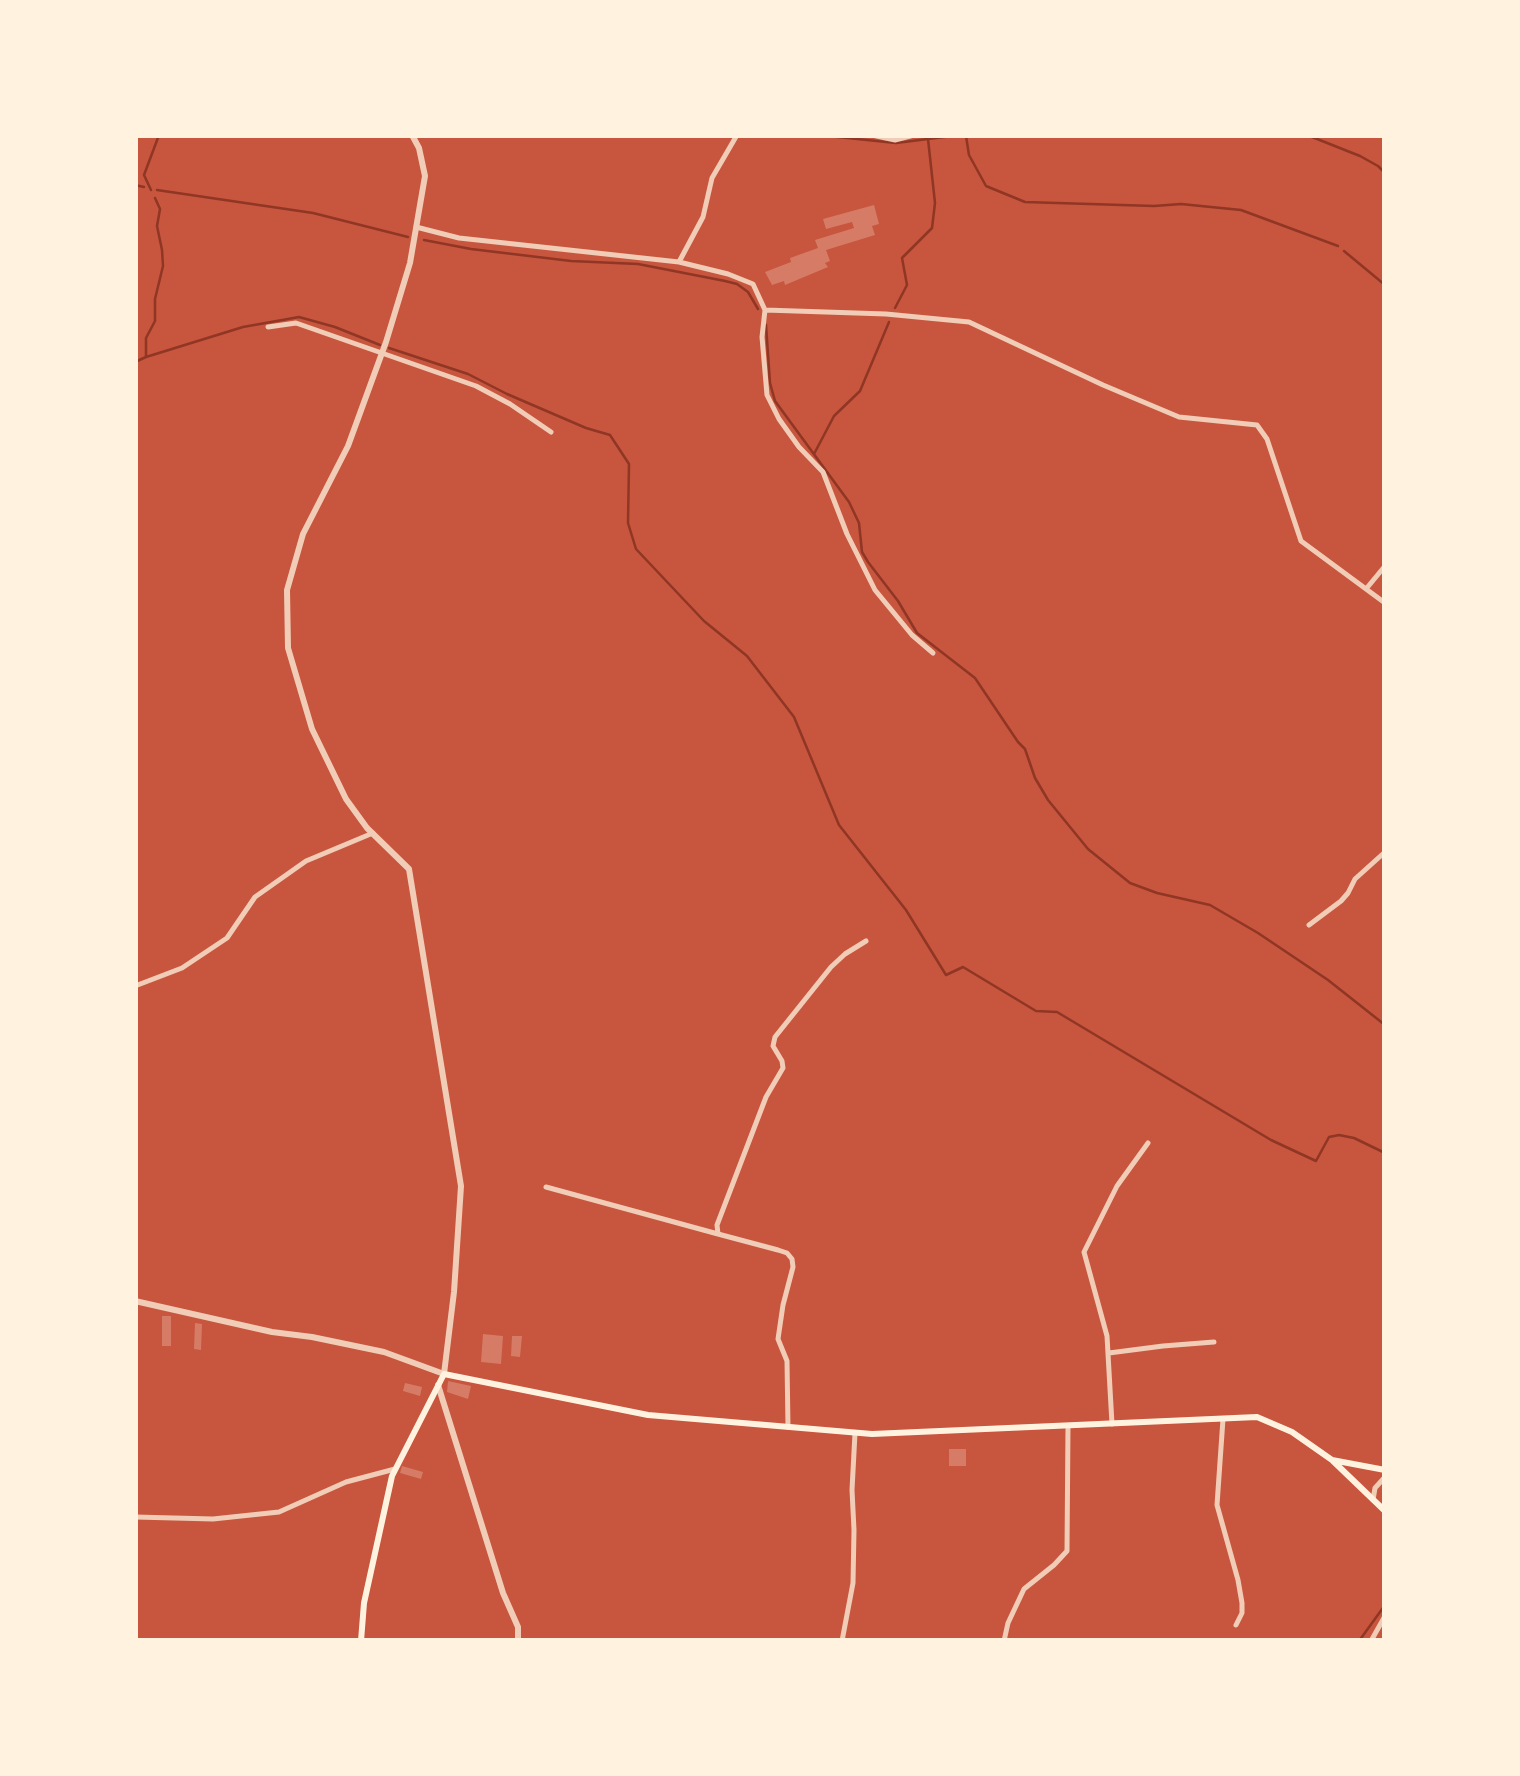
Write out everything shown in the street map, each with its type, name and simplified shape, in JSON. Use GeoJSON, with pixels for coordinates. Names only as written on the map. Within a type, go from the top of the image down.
{"type":"FeatureCollection","features":[{"type":"Feature","properties":{"kind":"main road"},"geometry":{"type":"LineString","coordinates":[[361,1641],[364,1603],[394,1469],[444,1374],[648,1415],[872,1434],[1256,1418],[1292,1432],[1332,1460],[1385,1510]]}},
{"type":"Feature","properties":{"kind":"main road"},"geometry":{"type":"LineString","coordinates":[[1332,1460],[1385,1473]]}},
{"type":"Feature","properties":{"kind":"street"},"geometry":{"type":"LineString","coordinates":[[135,1300],[272,1332],[312,1336],[384,1352],[444,1374],[461,1186],[408,869],[372,833],[346,799],[312,729],[288,648],[287,590],[303,534],[348,446],[410,263],[425,176],[420,148],[412,135]]}},
{"type":"Feature","properties":{"kind":"street"},"geometry":{"type":"LineString","coordinates":[[680,262],[703,217],[712,178],[737,135]]}},
{"type":"Feature","properties":{"kind":"street"},"geometry":{"type":"LineString","coordinates":[[872,135],[895,140],[914,135]]}},
{"type":"Feature","properties":{"kind":"street"},"geometry":{"type":"LineString","coordinates":[[416,227],[458,238],[680,262],[753,284],[765,310],[762,337],[768,395],[779,419],[823,472],[847,534],[875,590],[912,635],[934,653]]}},
{"type":"Feature","properties":{"kind":"street"},"geometry":{"type":"LineString","coordinates":[[765,310],[886,314],[969,322],[1102,385],[1179,416],[1257,425],[1267,439],[1301,541],[1385,604]]}},
{"type":"Feature","properties":{"kind":"street"},"geometry":{"type":"LineString","coordinates":[[268,326],[296,323],[476,386],[551,432]]}},
{"type":"Feature","properties":{"kind":"street"},"geometry":{"type":"LineString","coordinates":[[1366,589],[1385,566]]}},
{"type":"Feature","properties":{"kind":"street"},"geometry":{"type":"LineString","coordinates":[[135,986],[182,968],[226,938],[255,898],[306,860],[372,833]]}},
{"type":"Feature","properties":{"kind":"street"},"geometry":{"type":"LineString","coordinates":[[1309,925],[1341,901],[1355,879],[1385,852]]}},
{"type":"Feature","properties":{"kind":"street"},"geometry":{"type":"LineString","coordinates":[[718,1234],[716,1226],[766,1097],[783,1068],[773,1046],[775,1037],[831,967],[866,941]]}},
{"type":"Feature","properties":{"kind":"street"},"geometry":{"type":"LineString","coordinates":[[1112,1424],[1109,1353],[1084,1252],[1117,1186],[1148,1143]]}},
{"type":"Feature","properties":{"kind":"street"},"geometry":{"type":"LineString","coordinates":[[546,1187],[786,1253],[793,1267],[778,1340],[786,1361],[789,1387],[788,1427]]}},
{"type":"Feature","properties":{"kind":"street"},"geometry":{"type":"LineString","coordinates":[[1109,1353],[1214,1342]]}},
{"type":"Feature","properties":{"kind":"street"},"geometry":{"type":"LineString","coordinates":[[438,1385],[518,1628],[518,1641]]}},
{"type":"Feature","properties":{"kind":"street"},"geometry":{"type":"LineString","coordinates":[[1223,1419],[1217,1505],[1240,1591],[1242,1613],[1236,1625]]}},
{"type":"Feature","properties":{"kind":"street"},"geometry":{"type":"LineString","coordinates":[[1004,1641],[1024,1589],[1067,1551],[1068,1426]]}},
{"type":"Feature","properties":{"kind":"street"},"geometry":{"type":"LineString","coordinates":[[842,1641],[854,1558],[854,1432]]}},
{"type":"Feature","properties":{"kind":"street"},"geometry":{"type":"LineString","coordinates":[[135,1516],[214,1519],[280,1512],[346,1482],[394,1469]]}},
{"type":"Feature","properties":{"kind":"street"},"geometry":{"type":"LineString","coordinates":[[1373,1501],[1375,1488],[1385,1473]]}},
{"type":"Feature","properties":{"kind":"street"},"geometry":{"type":"LineString","coordinates":[[1371,1641],[1385,1616]]}},
{"type":"Feature","properties":{"kind":"building"},"geometry":{"type":"Polygon","coordinates":[[[874,205],[879,224],[872,226],[875,235],[826,250],[828,267],[785,285],[784,281],[772,285],[765,272],[818,248],[815,240],[854,228],[852,222],[826,229],[823,219],[874,205]]]}},
{"type":"Feature","properties":{"kind":"building"},"geometry":{"type":"Polygon","coordinates":[[[162,1316],[171,1316],[171,1346],[162,1346],[162,1316]]]}},
{"type":"Feature","properties":{"kind":"building"},"geometry":{"type":"Polygon","coordinates":[[[195,1323],[202,1324],[201,1350],[194,1349],[195,1323]]]}},
{"type":"Feature","properties":{"kind":"building"},"geometry":{"type":"Polygon","coordinates":[[[483,1334],[503,1336],[501,1364],[481,1362],[483,1334]]]}},
{"type":"Feature","properties":{"kind":"building"},"geometry":{"type":"Polygon","coordinates":[[[512,1336],[522,1336],[520,1357],[511,1356],[512,1336]]]}},
{"type":"Feature","properties":{"kind":"building"},"geometry":{"type":"Polygon","coordinates":[[[448,1381],[471,1386],[468,1399],[447,1392],[448,1381]]]}},
{"type":"Feature","properties":{"kind":"building"},"geometry":{"type":"Polygon","coordinates":[[[405,1383],[422,1387],[420,1396],[403,1391],[405,1383]]]}},
{"type":"Feature","properties":{"kind":"building"},"geometry":{"type":"Polygon","coordinates":[[[949,1449],[966,1449],[966,1466],[949,1466],[949,1449]]]}},
{"type":"Feature","properties":{"kind":"building"},"geometry":{"type":"Polygon","coordinates":[[[402,1466],[423,1472],[421,1479],[400,1473],[402,1466]]]}},
{"type":"Feature","properties":{"kind":"waterway"},"geometry":{"type":"LineString","coordinates":[[151,190],[144,175],[159,135]]}},
{"type":"Feature","properties":{"kind":"waterway"},"geometry":{"type":"LineString","coordinates":[[818,135],[896,143],[952,136]]}},
{"type":"Feature","properties":{"kind":"waterway"},"geometry":{"type":"LineString","coordinates":[[1307,135],[1360,156],[1385,173]]}},
{"type":"Feature","properties":{"kind":"waterway"},"geometry":{"type":"LineString","coordinates":[[961,136],[966,136],[969,155],[986,186],[1025,202],[1181,204],[1241,210],[1338,246]]}},
{"type":"Feature","properties":{"kind":"waterway"},"geometry":{"type":"LineString","coordinates":[[895,308],[907,285],[902,258],[932,228],[935,203],[928,139]]}},
{"type":"Feature","properties":{"kind":"waterway"},"geometry":{"type":"LineString","coordinates":[[135,185],[144,187]]}},
{"type":"Feature","properties":{"kind":"waterway"},"geometry":{"type":"LineString","coordinates":[[157,190],[313,213],[408,237]]}},
{"type":"Feature","properties":{"kind":"waterway"},"geometry":{"type":"LineString","coordinates":[[135,362],[146,357],[146,338],[155,321],[155,299],[163,266],[157,226],[160,209],[155,198]]}},
{"type":"Feature","properties":{"kind":"waterway"},"geometry":{"type":"LineString","coordinates":[[424,240],[571,261],[638,264],[725,281],[748,292],[758,309]]}},
{"type":"Feature","properties":{"kind":"waterway"},"geometry":{"type":"LineString","coordinates":[[1344,251],[1385,285]]}},
{"type":"Feature","properties":{"kind":"waterway"},"geometry":{"type":"LineString","coordinates":[[146,357],[243,327],[299,317],[380,345]]}},
{"type":"Feature","properties":{"kind":"waterway"},"geometry":{"type":"LineString","coordinates":[[814,454],[834,416],[860,391],[889,322]]}},
{"type":"Feature","properties":{"kind":"waterway"},"geometry":{"type":"LineString","coordinates":[[766,325],[775,401],[849,502],[859,523],[862,552],[868,562],[917,633],[975,678],[1025,749],[1048,800],[1088,849],[1130,883],[1210,905],[1258,933],[1328,980],[1385,1025]]}},
{"type":"Feature","properties":{"kind":"waterway"},"geometry":{"type":"LineString","coordinates":[[389,348],[468,374],[586,428],[610,435],[629,464],[628,523],[636,549],[704,621],[747,656],[794,717],[839,825],[906,910],[946,975],[963,967],[1036,1011],[1057,1012],[1271,1140],[1316,1161],[1329,1137],[1339,1135],[1385,1153]]}},
{"type":"Feature","properties":{"kind":"waterway"},"geometry":{"type":"LineString","coordinates":[[1359,1641],[1385,1605]]}}]}
